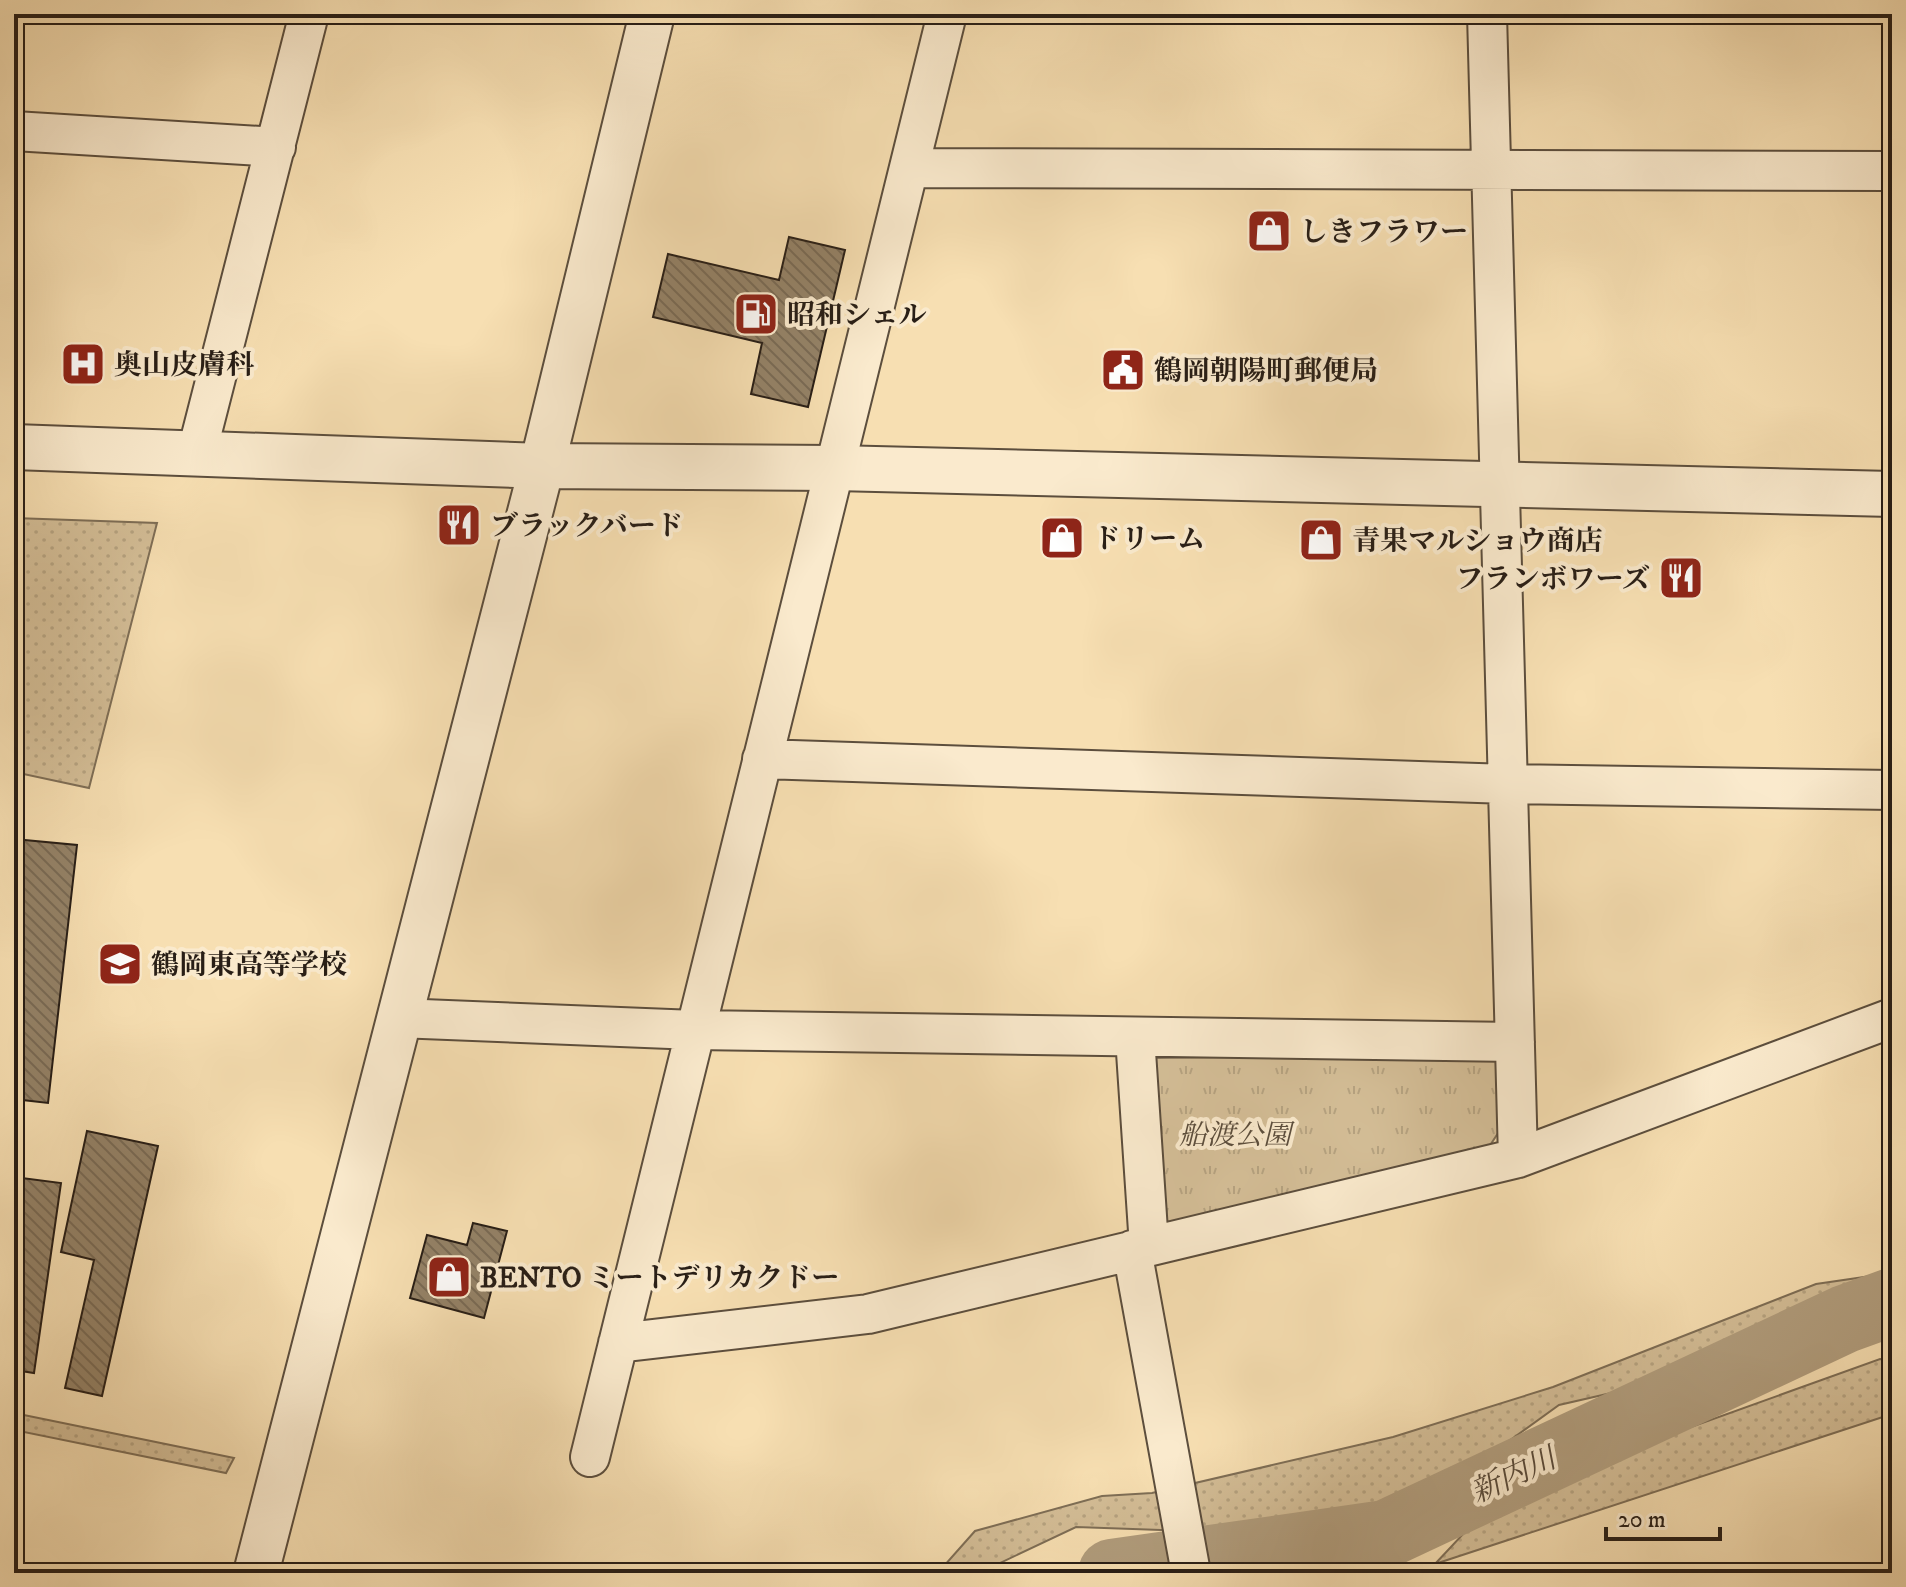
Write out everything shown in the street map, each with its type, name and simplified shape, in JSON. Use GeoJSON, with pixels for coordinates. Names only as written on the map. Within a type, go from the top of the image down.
{"type":"FeatureCollection","features":[{"type":"Feature","properties":{"kind":"street"},"geometry":{"type":"LineString","coordinates":[[197,452],[309,14]]}},
{"type":"Feature","properties":{"kind":"street"},"geometry":{"type":"LineString","coordinates":[[256,1573],[542,466],[652,14]]}},
{"type":"Feature","properties":{"kind":"street"},"geometry":{"type":"LineString","coordinates":[[590,1457],[947,14]]}},
{"type":"Feature","properties":{"kind":"street"},"geometry":{"type":"LineString","coordinates":[[1487,14],[1518,1158]]}},
{"type":"Feature","properties":{"kind":"street"},"geometry":{"type":"LineString","coordinates":[[14,131],[276,147]]}},
{"type":"Feature","properties":{"kind":"street"},"geometry":{"type":"LineString","coordinates":[[909,168],[1892,171]]}},
{"type":"Feature","properties":{"kind":"street"},"geometry":{"type":"LineString","coordinates":[[14,447],[542,466],[835,468],[1892,494]]}},
{"type":"Feature","properties":{"kind":"street"},"geometry":{"type":"LineString","coordinates":[[762,759],[1508,784],[1892,790]]}},
{"type":"Feature","properties":{"kind":"street"},"geometry":{"type":"LineString","coordinates":[[398,1018],[695,1030],[1515,1042]]}},
{"type":"Feature","properties":{"kind":"street"},"geometry":{"type":"LineString","coordinates":[[618,1343],[868,1314],[1518,1158],[1892,1018]]}},
{"type":"Feature","properties":{"kind":"street"},"geometry":{"type":"LineString","coordinates":[[1135,1037],[1141,1248],[1165,1442],[1191,1573]]}},
{"type":"Feature","properties":{"kind":"green space"},"geometry":{"type":"Polygon","coordinates":[[[14,518],[157,523],[89,788],[14,772],[14,518]]]}},
{"type":"Feature","properties":{"kind":"green space","name":"船渡公園"},"geometry":{"type":"Polygon","coordinates":[[[1486,1054],[1503,1068],[1504,1124],[1483,1156],[1159,1230],[1149,1058],[1486,1054]]]}},
{"type":"Feature","properties":{"kind":"green space"},"geometry":{"type":"Polygon","coordinates":[[[1892,1273],[1892,1278],[1829,1301],[1752,1349],[1633,1388],[1559,1405],[1452,1482],[1350,1526],[1161,1530],[1076,1527],[979,1573],[943,1567],[975,1531],[1102,1496],[1152,1493],[1393,1437],[1553,1387],[1816,1284],[1892,1273]]]}},
{"type":"Feature","properties":{"kind":"green space"},"geometry":{"type":"Polygon","coordinates":[[[1880,1359],[1892,1361],[1892,1414],[1435,1564],[1479,1517],[1677,1432],[1880,1359]]]}},
{"type":"Feature","properties":{"kind":"green space"},"geometry":{"type":"Polygon","coordinates":[[[14,1413],[234,1458],[226,1473],[14,1430],[14,1413]]]}},
{"type":"Feature","properties":{"kind":"green space"},"geometry":{"type":"Polygon","coordinates":[[[1352,1550],[1401,1564],[1382,1573],[1263,1573],[1352,1550]]]}},
{"type":"Feature","properties":{"kind":"building"},"geometry":{"type":"Polygon","coordinates":[[[789,237],[845,250],[808,407],[751,394],[762,343],[653,317],[668,254],[779,280],[789,237]]]}},
{"type":"Feature","properties":{"kind":"building"},"geometry":{"type":"Polygon","coordinates":[[[14,839],[77,845],[48,1103],[14,1099],[14,839]]]}},
{"type":"Feature","properties":{"kind":"building"},"geometry":{"type":"Polygon","coordinates":[[[87,1131],[158,1146],[102,1396],[65,1388],[94,1260],[61,1252],[87,1131]]]}},
{"type":"Feature","properties":{"kind":"building"},"geometry":{"type":"Polygon","coordinates":[[[14,1177],[61,1183],[34,1373],[14,1370],[14,1177]]]}},
{"type":"Feature","properties":{"kind":"building"},"geometry":{"type":"Polygon","coordinates":[[[473,1223],[507,1231],[484,1318],[410,1298],[427,1235],[467,1245],[473,1223]]]}},
{"type":"Feature","properties":{"kind":"waterway","name":"新内川"},"geometry":{"type":"LineString","coordinates":[[1112,1573],[1386,1534],[1845,1319],[1892,1302]]}},
{"type":"Feature","properties":{"kind":"waterway","name":"新内川"},"geometry":{"type":"LineString","coordinates":[[1142,1567],[1145,1573]]}},
{"type":"Feature","properties":{"kind":"place","name":"しきフラワー"},"geometry":{"type":"Point","coordinates":[1269,231]}},
{"type":"Feature","properties":{"kind":"place","name":"昭和シェル"},"geometry":{"type":"Point","coordinates":[756,314]}},
{"type":"Feature","properties":{"kind":"place","name":"奥山皮膚科"},"geometry":{"type":"Point","coordinates":[83,364]}},
{"type":"Feature","properties":{"kind":"place","name":"鶴岡朝陽町郵便局"},"geometry":{"type":"Point","coordinates":[1123,370]}},
{"type":"Feature","properties":{"kind":"place","name":"ブラックバード"},"geometry":{"type":"Point","coordinates":[459,525]}},
{"type":"Feature","properties":{"kind":"place","name":"ドリーム"},"geometry":{"type":"Point","coordinates":[1062,538]}},
{"type":"Feature","properties":{"kind":"place","name":"青果マルショウ商店"},"geometry":{"type":"Point","coordinates":[1321,540]}},
{"type":"Feature","properties":{"kind":"place","name":"フランボワーズ"},"geometry":{"type":"Point","coordinates":[1681,578]}},
{"type":"Feature","properties":{"kind":"place","name":"鶴岡東高等学校"},"geometry":{"type":"Point","coordinates":[120,964]}},
{"type":"Feature","properties":{"kind":"place","name":"BENTO ミートデリカクドー"},"geometry":{"type":"Point","coordinates":[449,1277]}}]}
